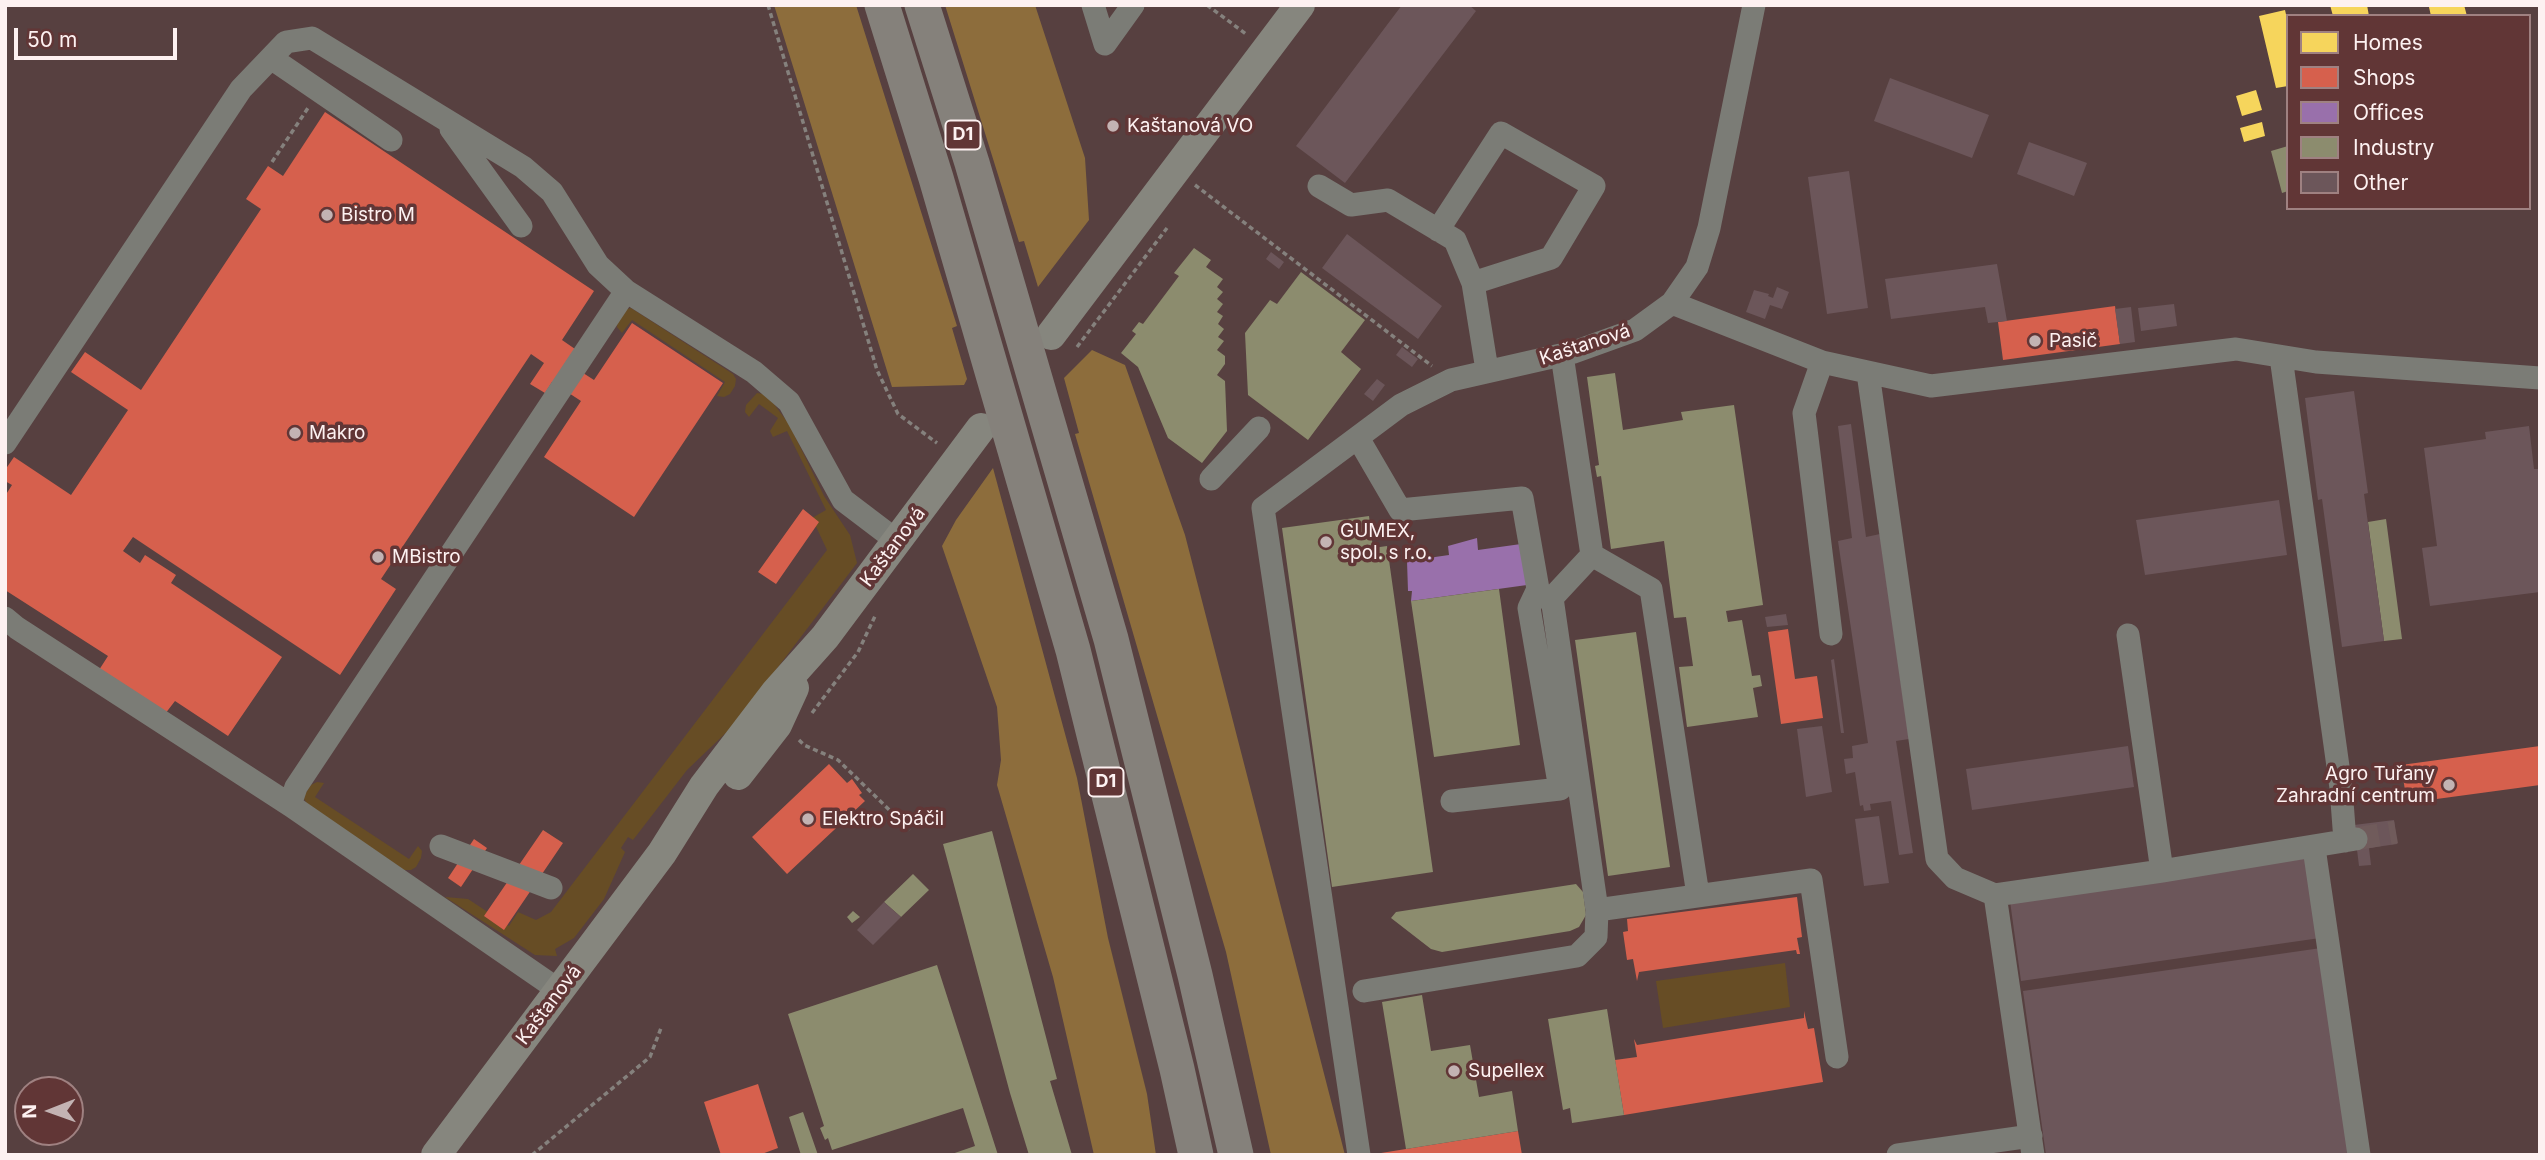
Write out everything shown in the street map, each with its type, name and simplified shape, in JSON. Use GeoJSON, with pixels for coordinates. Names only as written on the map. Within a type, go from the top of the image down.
{"type":"FeatureCollection","features":[{"type":"Feature","properties":{"kind":"highway","name":"D1"},"geometry":{"type":"LineString","coordinates":[[882,5],[1073,650],[1196,1155]]}},
{"type":"Feature","properties":{"kind":"highway","name":"D1"},"geometry":{"type":"LineString","coordinates":[[922,5],[1002,265],[1111,639],[1192,961],[1237,1155]]}},
{"type":"Feature","properties":{"kind":"highway"},"geometry":{"type":"LineString","coordinates":[[1177,1069],[1181,1155]]}},
{"type":"Feature","properties":{"kind":"main road"},"geometry":{"type":"LineString","coordinates":[[1051,335],[1300,5]]}},
{"type":"Feature","properties":{"kind":"main road","name":"Kaštanová"},"geometry":{"type":"LineString","coordinates":[[436,1155],[662,853],[723,793],[776,725],[803,665],[981,428]]}},
{"type":"Feature","properties":{"kind":"street"},"geometry":{"type":"LineString","coordinates":[[1093,5],[1105,44],[1133,5]]}},
{"type":"Feature","properties":{"kind":"street","name":"Kaštanová"},"geometry":{"type":"LineString","coordinates":[[1359,1155],[1263,509],[1401,405],[1451,380],[1562,355],[1635,330],[1672,303],[1697,267],[1709,228],[1754,5]]}},
{"type":"Feature","properties":{"kind":"street"},"geometry":{"type":"LineString","coordinates":[[5,443],[241,89],[286,43],[312,38],[523,167],[551,192],[598,265],[626,291],[754,372],[789,402],[843,500],[897,541]]}},
{"type":"Feature","properties":{"kind":"street"},"geometry":{"type":"LineString","coordinates":[[271,58],[391,140]]}},
{"type":"Feature","properties":{"kind":"street"},"geometry":{"type":"LineString","coordinates":[[444,119],[521,226]]}},
{"type":"Feature","properties":{"kind":"street"},"geometry":{"type":"LineString","coordinates":[[1438,230],[1501,133],[1594,186],[1551,258],[1472,283]]}},
{"type":"Feature","properties":{"kind":"street"},"geometry":{"type":"LineString","coordinates":[[1319,186],[1351,205],[1388,200],[1455,240],[1472,283],[1487,370]]}},
{"type":"Feature","properties":{"kind":"street"},"geometry":{"type":"LineString","coordinates":[[290,805],[296,787],[626,291]]}},
{"type":"Feature","properties":{"kind":"street"},"geometry":{"type":"LineString","coordinates":[[1672,303],[1822,362],[1919,385],[1942,386],[2236,349],[2381,368],[2540,378]]}},
{"type":"Feature","properties":{"kind":"street"},"geometry":{"type":"LineString","coordinates":[[1562,355],[1592,555]]}},
{"type":"Feature","properties":{"kind":"street"},"geometry":{"type":"LineString","coordinates":[[1868,373],[1937,859],[1955,877],[1995,895],[2314,848],[2350,840],[2281,357]]}},
{"type":"Feature","properties":{"kind":"street"},"geometry":{"type":"LineString","coordinates":[[1822,362],[1804,413],[1831,634]]}},
{"type":"Feature","properties":{"kind":"street"},"geometry":{"type":"LineString","coordinates":[[1211,479],[1259,428]]}},
{"type":"Feature","properties":{"kind":"street"},"geometry":{"type":"LineString","coordinates":[[1358,438],[1400,510],[1522,498],[1538,589],[1530,608],[1560,789],[1452,801]]}},
{"type":"Feature","properties":{"kind":"street"},"geometry":{"type":"LineString","coordinates":[[1592,555],[1651,589],[1698,895]]}},
{"type":"Feature","properties":{"kind":"street"},"geometry":{"type":"LineString","coordinates":[[1364,991],[1577,956],[1597,937],[1597,910],[1552,598],[1592,555]]}},
{"type":"Feature","properties":{"kind":"street"},"geometry":{"type":"LineString","coordinates":[[5,618],[290,805],[560,990]]}},
{"type":"Feature","properties":{"kind":"street"},"geometry":{"type":"LineString","coordinates":[[2128,635],[2162,871]]}},
{"type":"Feature","properties":{"kind":"street"},"geometry":{"type":"LineString","coordinates":[[441,846],[551,888]]}},
{"type":"Feature","properties":{"kind":"street"},"geometry":{"type":"LineString","coordinates":[[2314,848],[2359,1155]]}},
{"type":"Feature","properties":{"kind":"street"},"geometry":{"type":"LineString","coordinates":[[1597,910],[1811,880],[1837,1057]]}},
{"type":"Feature","properties":{"kind":"street"},"geometry":{"type":"LineString","coordinates":[[1898,1155],[2032,1145],[1995,895]]}},
{"type":"Feature","properties":{"kind":"path"},"geometry":{"type":"LineString","coordinates":[[768,5],[877,370],[898,414],[958,459]]}},
{"type":"Feature","properties":{"kind":"path"},"geometry":{"type":"LineString","coordinates":[[1195,185],[1451,380]]}},
{"type":"Feature","properties":{"kind":"path"},"geometry":{"type":"LineString","coordinates":[[797,737],[804,745],[838,760],[910,830]]}},
{"type":"Feature","properties":{"kind":"path"},"geometry":{"type":"LineString","coordinates":[[532,1155],[650,1057],[661,1028]]}},
{"type":"Feature","properties":{"kind":"shaded area"},"geometry":{"type":"Polygon","coordinates":[[[774,5],[856,5],[957,326],[952,328],[967,379],[964,385],[892,387],[774,5]]]}},
{"type":"Feature","properties":{"kind":"shaded area"},"geometry":{"type":"Polygon","coordinates":[[[945,5],[1035,5],[1085,158],[1089,220],[1038,287],[1024,241],[1019,242],[945,5]]]}},
{"type":"Feature","properties":{"kind":"shaded area"},"geometry":{"type":"Polygon","coordinates":[[[631,308],[733,374],[736,379],[735,386],[730,394],[717,396],[725,382],[632,320],[622,333],[617,327],[618,318],[624,310],[631,308]]]}},
{"type":"Feature","properties":{"kind":"shaded area"},"geometry":{"type":"Polygon","coordinates":[[[1092,350],[1125,365],[1185,535],[1345,1155],[1271,1155],[1226,952],[1075,434],[1079,433],[1064,378],[1092,350]]]}},
{"type":"Feature","properties":{"kind":"shaded area"},"geometry":{"type":"Polygon","coordinates":[[[757,393],[763,394],[773,403],[789,424],[824,496],[850,535],[857,563],[734,725],[687,770],[633,840],[628,837],[621,848],[625,852],[604,899],[574,938],[555,949],[557,956],[535,955],[445,897],[468,899],[509,926],[518,912],[536,920],[551,912],[827,550],[812,518],[826,510],[787,431],[773,437],[770,431],[778,418],[759,404],[749,417],[745,412],[746,405],[757,393]]]}},
{"type":"Feature","properties":{"kind":"shaded area"},"geometry":{"type":"Polygon","coordinates":[[[993,468],[1077,778],[1108,938],[1147,1094],[1156,1155],[1094,1155],[1053,977],[997,785],[1001,760],[997,707],[942,546],[956,520],[993,468]]]}},
{"type":"Feature","properties":{"kind":"shaded area"},"geometry":{"type":"Polygon","coordinates":[[[324,783],[315,797],[409,859],[418,846],[422,851],[416,867],[404,870],[309,806],[304,799],[305,794],[311,785],[324,783]]]}},
{"type":"Feature","properties":{"kind":"shaded area"},"geometry":{"type":"Polygon","coordinates":[[[1785,963],[1790,1007],[1663,1028],[1656,981],[1785,963]]]}},
{"type":"Feature","properties":{"kind":"building: Homes"},"geometry":{"type":"Polygon","coordinates":[[[2330,5],[2367,5],[2369,14],[2332,14],[2330,5]]]}},
{"type":"Feature","properties":{"kind":"building: Homes"},"geometry":{"type":"Polygon","coordinates":[[[2464,5],[2466,14],[2431,14],[2429,7],[2464,5]]]}},
{"type":"Feature","properties":{"kind":"building: Homes"},"geometry":{"type":"Polygon","coordinates":[[[2285,10],[2286,86],[2276,88],[2259,16],[2285,10]]]}},
{"type":"Feature","properties":{"kind":"building: Homes"},"geometry":{"type":"Polygon","coordinates":[[[2256,90],[2262,110],[2242,116],[2236,96],[2256,90]]]}},
{"type":"Feature","properties":{"kind":"building: Homes"},"geometry":{"type":"Polygon","coordinates":[[[2262,122],[2265,136],[2244,142],[2240,128],[2262,122]]]}},
{"type":"Feature","properties":{"kind":"building: Shops","name":"Makro"},"geometry":{"type":"Polygon","coordinates":[[[325,112],[594,291],[562,340],[575,349],[566,362],[594,380],[632,323],[723,383],[634,517],[544,457],[581,401],[552,382],[545,393],[530,384],[544,363],[531,354],[381,579],[396,589],[340,675],[133,537],[123,551],[140,563],[145,555],[176,575],[171,583],[282,657],[228,736],[175,701],[165,714],[99,670],[108,656],[5,590],[5,496],[12,485],[5,481],[5,470],[14,457],[71,495],[128,410],[71,372],[85,352],[141,390],[261,209],[246,199],[268,166],[283,176],[325,112]]]}},
{"type":"Feature","properties":{"kind":"building: Shops"},"geometry":{"type":"Polygon","coordinates":[[[2115,306],[2120,344],[2003,360],[1998,322],[2115,306]]]}},
{"type":"Feature","properties":{"kind":"building: Shops"},"geometry":{"type":"Polygon","coordinates":[[[803,509],[819,522],[776,584],[758,572],[803,509]]]}},
{"type":"Feature","properties":{"kind":"building: Shops"},"geometry":{"type":"Polygon","coordinates":[[[1788,629],[1795,679],[1817,676],[1823,718],[1781,724],[1768,632],[1788,629]]]}},
{"type":"Feature","properties":{"kind":"building: Shops"},"geometry":{"type":"Polygon","coordinates":[[[2540,746],[2540,785],[2407,803],[2401,765],[2540,746]]]}},
{"type":"Feature","properties":{"kind":"building: Shops","name":"Elektro Spáčil"},"geometry":{"type":"Polygon","coordinates":[[[829,764],[847,783],[852,779],[862,793],[859,795],[865,801],[787,874],[752,837],[829,764]]]}},
{"type":"Feature","properties":{"kind":"building: Shops"},"geometry":{"type":"Polygon","coordinates":[[[543,830],[563,843],[504,930],[484,916],[543,830]]]}},
{"type":"Feature","properties":{"kind":"building: Shops"},"geometry":{"type":"Polygon","coordinates":[[[474,839],[487,848],[461,887],[448,878],[474,839]]]}},
{"type":"Feature","properties":{"kind":"building: Shops"},"geometry":{"type":"Polygon","coordinates":[[[1797,897],[1802,937],[1797,938],[1800,954],[1797,954],[1796,950],[1639,972],[1637,981],[1633,959],[1627,960],[1623,932],[1628,931],[1627,919],[1797,897]]]}},
{"type":"Feature","properties":{"kind":"building: Shops"},"geometry":{"type":"Polygon","coordinates":[[[1804,1011],[1808,1029],[1814,1028],[1823,1082],[1624,1115],[1615,1060],[1637,1057],[1634,1039],[1637,1045],[1804,1018],[1804,1011]]]}},
{"type":"Feature","properties":{"kind":"building: Shops"},"geometry":{"type":"Polygon","coordinates":[[[758,1084],[778,1148],[759,1155],[721,1155],[704,1102],[758,1084]]]}},
{"type":"Feature","properties":{"kind":"building: Shops"},"geometry":{"type":"Polygon","coordinates":[[[1518,1131],[1522,1155],[1381,1155],[1381,1153],[1518,1131]]]}},
{"type":"Feature","properties":{"kind":"building: Offices"},"geometry":{"type":"Polygon","coordinates":[[[1477,538],[1478,550],[1521,544],[1527,585],[1411,601],[1407,561],[1449,555],[1448,546],[1477,538]]]}},
{"type":"Feature","properties":{"kind":"building: Industry","name":"Kaštanová VO"},"geometry":{"type":"Polygon","coordinates":[[[1115,120],[1119,131],[1111,133],[1108,122],[1115,120]]]}},
{"type":"Feature","properties":{"kind":"building: Industry"},"geometry":{"type":"Polygon","coordinates":[[[2286,147],[2286,192],[2282,193],[2271,151],[2286,147]]]}},
{"type":"Feature","properties":{"kind":"building: Industry"},"geometry":{"type":"Polygon","coordinates":[[[1194,248],[1211,260],[1206,267],[1223,279],[1217,287],[1223,292],[1217,299],[1223,304],[1217,312],[1223,316],[1218,324],[1224,329],[1218,337],[1224,341],[1217,350],[1225,356],[1225,364],[1217,375],[1225,381],[1227,431],[1202,463],[1168,438],[1138,367],[1121,353],[1136,334],[1132,331],[1139,322],[1143,324],[1179,276],[1174,273],[1194,248]]]}},
{"type":"Feature","properties":{"kind":"building: Industry"},"geometry":{"type":"Polygon","coordinates":[[[1301,272],[1365,320],[1341,352],[1361,369],[1308,440],[1248,395],[1245,333],[1270,300],[1277,304],[1301,272]]]}},
{"type":"Feature","properties":{"kind":"building: Industry"},"geometry":{"type":"Polygon","coordinates":[[[1615,373],[1623,430],[1683,420],[1681,412],[1734,405],[1763,605],[1726,611],[1728,622],[1742,620],[1752,676],[1760,675],[1762,686],[1753,688],[1758,717],[1687,727],[1679,667],[1693,666],[1686,617],[1674,618],[1664,541],[1611,549],[1601,476],[1597,477],[1595,466],[1599,465],[1587,377],[1615,373]]]}},
{"type":"Feature","properties":{"kind":"building: Industry"},"geometry":{"type":"Polygon","coordinates":[[[1369,516],[1373,548],[1387,546],[1433,872],[1332,887],[1282,528],[1369,516]]]}},
{"type":"Feature","properties":{"kind":"building: Industry"},"geometry":{"type":"Polygon","coordinates":[[[2386,519],[2402,639],[2384,641],[2368,522],[2386,519]]]}},
{"type":"Feature","properties":{"kind":"building: Industry"},"geometry":{"type":"Polygon","coordinates":[[[1499,589],[1520,745],[1434,757],[1411,601],[1499,589]]]}},
{"type":"Feature","properties":{"kind":"building: Industry"},"geometry":{"type":"Polygon","coordinates":[[[1636,632],[1670,867],[1608,876],[1575,640],[1636,632]]]}},
{"type":"Feature","properties":{"kind":"building: Industry"},"geometry":{"type":"Polygon","coordinates":[[[992,831],[1057,1079],[1050,1081],[1072,1155],[1029,1155],[943,844],[992,831]]]}},
{"type":"Feature","properties":{"kind":"building: Industry"},"geometry":{"type":"Polygon","coordinates":[[[913,874],[929,890],[901,917],[884,902],[913,874]]]}},
{"type":"Feature","properties":{"kind":"building: Industry"},"geometry":{"type":"Polygon","coordinates":[[[1576,884],[1583,892],[1586,915],[1579,927],[1570,931],[1442,952],[1431,949],[1391,918],[1396,912],[1576,884]]]}},
{"type":"Feature","properties":{"kind":"building: Industry"},"geometry":{"type":"Polygon","coordinates":[[[853,911],[860,917],[852,923],[847,917],[853,911]]]}},
{"type":"Feature","properties":{"kind":"building: Industry"},"geometry":{"type":"Polygon","coordinates":[[[937,965],[998,1155],[949,1155],[975,1146],[963,1108],[832,1150],[828,1138],[825,1140],[820,1128],[824,1126],[788,1014],[937,965]]]}},
{"type":"Feature","properties":{"kind":"building: Industry"},"geometry":{"type":"Polygon","coordinates":[[[1422,995],[1431,1051],[1470,1045],[1479,1097],[1512,1091],[1518,1131],[1406,1149],[1382,1002],[1422,995]]]}},
{"type":"Feature","properties":{"kind":"building: Industry"},"geometry":{"type":"Polygon","coordinates":[[[1607,1009],[1624,1115],[1572,1123],[1570,1108],[1563,1110],[1548,1019],[1607,1009]]]}},
{"type":"Feature","properties":{"kind":"building: Industry"},"geometry":{"type":"Polygon","coordinates":[[[803,1112],[818,1155],[801,1155],[789,1117],[803,1112]]]}},
{"type":"Feature","properties":{"kind":"building: Other"},"geometry":{"type":"Polygon","coordinates":[[[1402,5],[1469,5],[1476,11],[1345,183],[1296,146],[1402,5]]]}},
{"type":"Feature","properties":{"kind":"building: Other"},"geometry":{"type":"Polygon","coordinates":[[[1890,78],[1989,115],[1972,158],[1874,121],[1890,78]]]}},
{"type":"Feature","properties":{"kind":"building: Other"},"geometry":{"type":"Polygon","coordinates":[[[2029,142],[2087,163],[2074,196],[2017,174],[2029,142]]]}},
{"type":"Feature","properties":{"kind":"building: Other"},"geometry":{"type":"Polygon","coordinates":[[[1849,171],[1868,308],[1827,314],[1808,177],[1849,171]]]}},
{"type":"Feature","properties":{"kind":"building: Other"},"geometry":{"type":"Polygon","coordinates":[[[1347,234],[1442,306],[1418,339],[1322,268],[1347,234]]]}},
{"type":"Feature","properties":{"kind":"building: Other"},"geometry":{"type":"Polygon","coordinates":[[[1271,252],[1284,262],[1279,269],[1266,259],[1271,252]]]}},
{"type":"Feature","properties":{"kind":"building: Other"},"geometry":{"type":"Polygon","coordinates":[[[1997,264],[2007,321],[1988,323],[1985,307],[1891,319],[1885,279],[1997,264]]]}},
{"type":"Feature","properties":{"kind":"building: Other"},"geometry":{"type":"Polygon","coordinates":[[[1777,287],[1789,292],[1782,309],[1770,305],[1765,319],[1746,312],[1754,290],[1769,294],[1768,296],[1773,298],[1777,287]]]}},
{"type":"Feature","properties":{"kind":"building: Other"},"geometry":{"type":"Polygon","coordinates":[[[2174,304],[2177,326],[2141,331],[2138,308],[2174,304]]]}},
{"type":"Feature","properties":{"kind":"building: Other"},"geometry":{"type":"Polygon","coordinates":[[[2131,307],[2135,342],[2120,344],[2115,309],[2131,307]]]}},
{"type":"Feature","properties":{"kind":"building: Other"},"geometry":{"type":"Polygon","coordinates":[[[1402,347],[1418,359],[1412,367],[1396,355],[1402,347]]]}},
{"type":"Feature","properties":{"kind":"building: Other"},"geometry":{"type":"Polygon","coordinates":[[[1377,379],[1385,385],[1373,401],[1364,394],[1377,379]]]}},
{"type":"Feature","properties":{"kind":"building: Other"},"geometry":{"type":"Polygon","coordinates":[[[2354,391],[2368,493],[2364,494],[2384,641],[2342,647],[2322,499],[2318,500],[2305,398],[2354,391]]]}},
{"type":"Feature","properties":{"kind":"building: Other"},"geometry":{"type":"Polygon","coordinates":[[[1851,424],[1866,537],[1880,534],[1909,739],[1896,741],[1913,853],[1899,855],[1891,801],[1870,804],[1871,810],[1864,811],[1863,805],[1860,806],[1855,772],[1846,774],[1844,759],[1853,758],[1852,746],[1868,743],[1838,541],[1852,538],[1838,426],[1851,424]]]}},
{"type":"Feature","properties":{"kind":"building: Other"},"geometry":{"type":"Polygon","coordinates":[[[2529,426],[2534,469],[2540,469],[2540,592],[2430,606],[2422,548],[2437,546],[2424,448],[2486,439],[2485,432],[2529,426]]]}},
{"type":"Feature","properties":{"kind":"building: Other"},"geometry":{"type":"Polygon","coordinates":[[[2279,500],[2287,555],[2145,575],[2136,520],[2279,500]]]}},
{"type":"Feature","properties":{"kind":"building: Other"},"geometry":{"type":"Polygon","coordinates":[[[1786,614],[1788,625],[1767,627],[1765,617],[1786,614]]]}},
{"type":"Feature","properties":{"kind":"building: Other"},"geometry":{"type":"Polygon","coordinates":[[[1834,659],[1844,733],[1841,733],[1831,660],[1834,659]]]}},
{"type":"Feature","properties":{"kind":"building: Other"},"geometry":{"type":"Polygon","coordinates":[[[1822,726],[1832,792],[1806,797],[1797,729],[1822,726]]]}},
{"type":"Feature","properties":{"kind":"building: Other"},"geometry":{"type":"Polygon","coordinates":[[[2128,746],[2134,787],[1972,810],[1966,769],[2128,746]]]}},
{"type":"Feature","properties":{"kind":"building: Other"},"geometry":{"type":"Polygon","coordinates":[[[1879,816],[1889,883],[1864,886],[1855,819],[1879,816]]]}},
{"type":"Feature","properties":{"kind":"building: Other"},"geometry":{"type":"Polygon","coordinates":[[[2394,820],[2397,844],[2369,848],[2371,865],[2359,866],[2354,825],[2394,820]]]}},
{"type":"Feature","properties":{"kind":"building: Other"},"geometry":{"type":"Polygon","coordinates":[[[2309,858],[2320,938],[2021,981],[2010,901],[2309,858]]]}},
{"type":"Feature","properties":{"kind":"building: Other"},"geometry":{"type":"Polygon","coordinates":[[[884,902],[901,917],[873,945],[857,930],[884,902]]]}},
{"type":"Feature","properties":{"kind":"building: Other"},"geometry":{"type":"Polygon","coordinates":[[[2321,948],[2351,1154],[2046,1155],[2023,991],[2321,948]]]}},
{"type":"Feature","properties":{"kind":"tunnel"},"geometry":{"type":"LineString","coordinates":[[2356,839],[2396,832]]}},
{"type":"Feature","properties":{"kind":"place","name":"Kaštanová VO"},"geometry":{"type":"Point","coordinates":[1113,126]}},
{"type":"Feature","properties":{"kind":"place","name":"Bistro M"},"geometry":{"type":"Point","coordinates":[327,215]}},
{"type":"Feature","properties":{"kind":"place","name":"Pasič"},"geometry":{"type":"Point","coordinates":[2035,341]}},
{"type":"Feature","properties":{"kind":"place","name":"Makro"},"geometry":{"type":"Point","coordinates":[295,433]}},
{"type":"Feature","properties":{"kind":"place","name":"GUMEX, spol. s r.o."},"geometry":{"type":"Point","coordinates":[1326,542]}},
{"type":"Feature","properties":{"kind":"place","name":"MBistro"},"geometry":{"type":"Point","coordinates":[378,557]}},
{"type":"Feature","properties":{"kind":"place","name":"Agro Tuřany Zahradní centrum"},"geometry":{"type":"Point","coordinates":[2449,785]}},
{"type":"Feature","properties":{"kind":"place","name":"Elektro Spáčil"},"geometry":{"type":"Point","coordinates":[808,819]}},
{"type":"Feature","properties":{"kind":"place","name":"Supellex"},"geometry":{"type":"Point","coordinates":[1454,1071]}}]}
